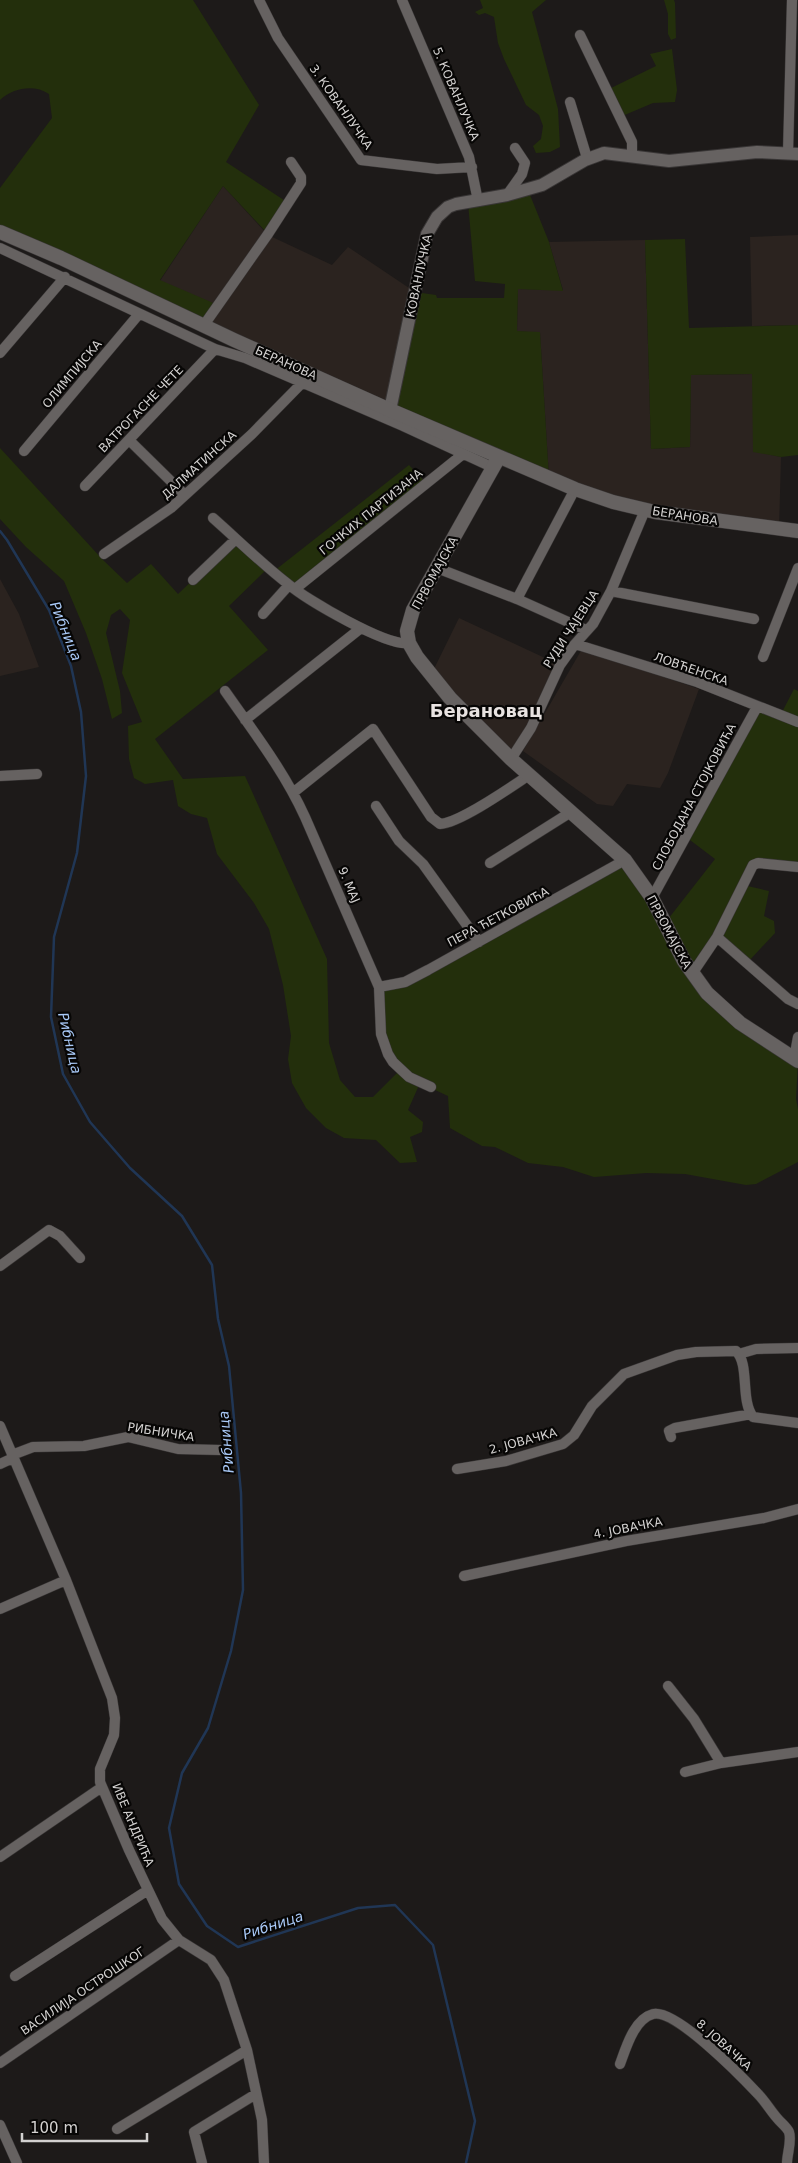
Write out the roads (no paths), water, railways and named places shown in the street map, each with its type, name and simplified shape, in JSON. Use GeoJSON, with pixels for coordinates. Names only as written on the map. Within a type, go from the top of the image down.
{"type":"FeatureCollection","features":[{"type":"Feature","properties":{"kind":"main road","name":"БЕРАНОВА"},"geometry":{"type":"LineString","coordinates":[[0,232],[204,325],[231,346],[390,410],[496,462],[613,502],[645,510],[701,520],[798,532]]}},
{"type":"Feature","properties":{"kind":"main road","name":"ПРВОМАЈСКА"},"geometry":{"type":"LineString","coordinates":[[496,462],[409,621],[407,631],[409,643],[416,657],[450,698],[511,759],[625,860],[652,898],[676,947],[692,974],[724,1009],[796,1060]]}},
{"type":"Feature","properties":{"kind":"street","name":"3. КОВАНЛУЧКА"},"geometry":{"type":"LineString","coordinates":[[259,0],[278,38],[361,160],[437,169],[472,167]]}},
{"type":"Feature","properties":{"kind":"street","name":"5. КОВАНЛУЧКА"},"geometry":{"type":"LineString","coordinates":[[402,0],[472,167],[478,201]]}},
{"type":"Feature","properties":{"kind":"street"},"geometry":{"type":"LineString","coordinates":[[792,0],[793,154]]}},
{"type":"Feature","properties":{"kind":"street"},"geometry":{"type":"LineString","coordinates":[[580,35],[632,142],[632,156]]}},
{"type":"Feature","properties":{"kind":"street"},"geometry":{"type":"LineString","coordinates":[[570,102],[587,158]]}},
{"type":"Feature","properties":{"kind":"street"},"geometry":{"type":"LineString","coordinates":[[507,195],[522,174],[525,163],[515,148]]}},
{"type":"Feature","properties":{"kind":"street","name":"КОВАНЛУЧКА"},"geometry":{"type":"LineString","coordinates":[[390,410],[427,234],[437,216],[448,207],[507,195],[542,185],[587,158],[604,154],[669,160],[757,152],[793,154]]}},
{"type":"Feature","properties":{"kind":"street"},"geometry":{"type":"LineString","coordinates":[[204,325],[268,234],[301,182],[301,177],[291,162]]}},
{"type":"Feature","properties":{"kind":"street","name":"БЕРАНОВА"},"geometry":{"type":"LineString","coordinates":[[0,248],[216,349],[231,346],[302,383],[463,454],[496,462]]}},
{"type":"Feature","properties":{"kind":"street"},"geometry":{"type":"LineString","coordinates":[[0,353],[65,277]]}},
{"type":"Feature","properties":{"kind":"street","name":"ОЛИМПИЈСКА"},"geometry":{"type":"LineString","coordinates":[[24,451],[139,314]]}},
{"type":"Feature","properties":{"kind":"street","name":"ВАТРОГАСНЕ ЧЕТЕ"},"geometry":{"type":"LineString","coordinates":[[85,486],[216,349]]}},
{"type":"Feature","properties":{"kind":"street","name":"ДАЛМАТИНСКА"},"geometry":{"type":"LineString","coordinates":[[104,554],[156,519],[185,495],[252,434],[302,383]]}},
{"type":"Feature","properties":{"kind":"street"},"geometry":{"type":"LineString","coordinates":[[129,440],[185,495]]}},
{"type":"Feature","properties":{"kind":"street","name":"ГОЧКИХ ПАРТИЗАНА"},"geometry":{"type":"LineString","coordinates":[[263,614],[292,587],[463,454]]}},
{"type":"Feature","properties":{"kind":"street"},"geometry":{"type":"LineString","coordinates":[[517,599],[575,489]]}},
{"type":"Feature","properties":{"kind":"street","name":"РУДИ ЧАЈЕВЦА"},"geometry":{"type":"LineString","coordinates":[[511,759],[531,728],[560,665],[576,642],[592,624],[611,591],[645,510]]}},
{"type":"Feature","properties":{"kind":"street"},"geometry":{"type":"LineString","coordinates":[[213,518],[292,587],[361,628],[396,643],[409,643]]}},
{"type":"Feature","properties":{"kind":"street"},"geometry":{"type":"LineString","coordinates":[[193,580],[236,539]]}},
{"type":"Feature","properties":{"kind":"street"},"geometry":{"type":"LineString","coordinates":[[437,568],[517,599],[586,630]]}},
{"type":"Feature","properties":{"kind":"street"},"geometry":{"type":"LineString","coordinates":[[763,657],[798,568]]}},
{"type":"Feature","properties":{"kind":"street"},"geometry":{"type":"LineString","coordinates":[[611,591],[754,619]]}},
{"type":"Feature","properties":{"kind":"street"},"geometry":{"type":"LineString","coordinates":[[572,623],[576,642]]}},
{"type":"Feature","properties":{"kind":"street"},"geometry":{"type":"LineString","coordinates":[[245,720],[361,628]]}},
{"type":"Feature","properties":{"kind":"street","name":"ЛОВЋЕНСКА"},"geometry":{"type":"LineString","coordinates":[[576,642],[697,682],[798,722]]}},
{"type":"Feature","properties":{"kind":"street","name":"9. МАЈ"},"geometry":{"type":"LineString","coordinates":[[225,691],[294,792],[379,987],[381,1034],[388,1054],[393,1062],[409,1077],[431,1087]]}},
{"type":"Feature","properties":{"kind":"street","name":"СЛОБОДАНА СТОЈКОВИЋА"},"geometry":{"type":"LineString","coordinates":[[652,898],[757,707]]}},
{"type":"Feature","properties":{"kind":"street"},"geometry":{"type":"LineString","coordinates":[[294,792],[373,729],[431,817],[438,823],[444,824],[454,820],[529,775]]}},
{"type":"Feature","properties":{"kind":"street"},"geometry":{"type":"LineString","coordinates":[[0,776],[37,774]]}},
{"type":"Feature","properties":{"kind":"street"},"geometry":{"type":"LineString","coordinates":[[376,806],[399,840],[423,864],[479,942]]}},
{"type":"Feature","properties":{"kind":"street"},"geometry":{"type":"LineString","coordinates":[[490,863],[571,812]]}},
{"type":"Feature","properties":{"kind":"street","name":"ПЕРА ЋЕТКОВИЋА"},"geometry":{"type":"LineString","coordinates":[[379,987],[405,982],[625,860]]}},
{"type":"Feature","properties":{"kind":"street"},"geometry":{"type":"LineString","coordinates":[[692,974],[718,937],[754,865],[758,863],[798,867]]}},
{"type":"Feature","properties":{"kind":"street"},"geometry":{"type":"LineString","coordinates":[[718,937],[788,999],[798,1004]]}},
{"type":"Feature","properties":{"kind":"street"},"geometry":{"type":"LineString","coordinates":[[796,1060],[798,1037]]}},
{"type":"Feature","properties":{"kind":"street"},"geometry":{"type":"LineString","coordinates":[[0,1266],[49,1230],[60,1236],[80,1258]]}},
{"type":"Feature","properties":{"kind":"street","name":"2. ЈОВАЧКА"},"geometry":{"type":"LineString","coordinates":[[458,1469],[506,1461],[563,1444],[574,1435],[592,1406],[624,1374],[677,1355],[731,1350],[738,1354],[756,1349],[798,1348]]}},
{"type":"Feature","properties":{"kind":"street"},"geometry":{"type":"LineString","coordinates":[[738,1354],[751,1414]]}},
{"type":"Feature","properties":{"kind":"street"},"geometry":{"type":"LineString","coordinates":[[671,1437],[669,1431],[675,1428],[751,1414],[760,1419],[798,1423]]}},
{"type":"Feature","properties":{"kind":"street","name":"ИВЕ АНДРИЋА"},"geometry":{"type":"LineString","coordinates":[[0,1426],[66,1580],[112,1698],[115,1718],[114,1736],[100,1769],[99,1776],[102,1787],[162,1919],[180,1940],[211,1960],[224,1980],[247,2050],[262,2120],[264,2163]]}},
{"type":"Feature","properties":{"kind":"street","name":"РИБНИЧКА"},"geometry":{"type":"LineString","coordinates":[[0,1464],[33,1447],[84,1446],[128,1437],[178,1449],[220,1450]]}},
{"type":"Feature","properties":{"kind":"street","name":"4. ЈОВАЧКА"},"geometry":{"type":"LineString","coordinates":[[464,1576],[626,1541],[764,1518],[798,1509]]}},
{"type":"Feature","properties":{"kind":"street"},"geometry":{"type":"LineString","coordinates":[[0,1609],[66,1580]]}},
{"type":"Feature","properties":{"kind":"street"},"geometry":{"type":"LineString","coordinates":[[668,1686],[694,1720],[721,1763]]}},
{"type":"Feature","properties":{"kind":"street"},"geometry":{"type":"LineString","coordinates":[[685,1772],[721,1763],[798,1752]]}},
{"type":"Feature","properties":{"kind":"street"},"geometry":{"type":"LineString","coordinates":[[0,1856],[102,1787]]}},
{"type":"Feature","properties":{"kind":"street"},"geometry":{"type":"LineString","coordinates":[[16,1976],[148,1890]]}},
{"type":"Feature","properties":{"kind":"street","name":"ВАСИЛИЈА ОСТРОШКОГ"},"geometry":{"type":"LineString","coordinates":[[0,2063],[180,1940]]}},
{"type":"Feature","properties":{"kind":"street","name":"8. ЈОВАЧКА"},"geometry":{"type":"LineString","coordinates":[[620,2064],[636,2028],[646,2017],[657,2013],[675,2020],[719,2056],[759,2095],[785,2127],[789,2133],[787,2163]]}},
{"type":"Feature","properties":{"kind":"street"},"geometry":{"type":"LineString","coordinates":[[117,2129],[247,2050]]}},
{"type":"Feature","properties":{"kind":"street"},"geometry":{"type":"LineString","coordinates":[[202,2163],[194,2132],[256,2094]]}},
{"type":"Feature","properties":{"kind":"street"},"geometry":{"type":"LineString","coordinates":[[0,2125],[17,2163]]}},
{"type":"Feature","properties":{"kind":"waterway","name":"Рибница"},"geometry":{"type":"LineString","coordinates":[[0,531],[49,610],[71,666],[81,712],[86,776],[77,853],[54,937],[51,1017],[63,1074],[90,1122],[130,1168],[182,1216],[212,1265],[218,1319],[229,1366],[241,1493],[243,1590],[231,1651],[208,1728],[182,1773],[169,1828],[179,1884],[207,1926],[238,1947],[358,1908],[395,1905],[433,1945],[475,2121],[466,2163]]}},
{"type":"Feature","properties":{"kind":"district","name":"Берановац"},"geometry":{"type":"Point","coordinates":[486,711]}}]}
